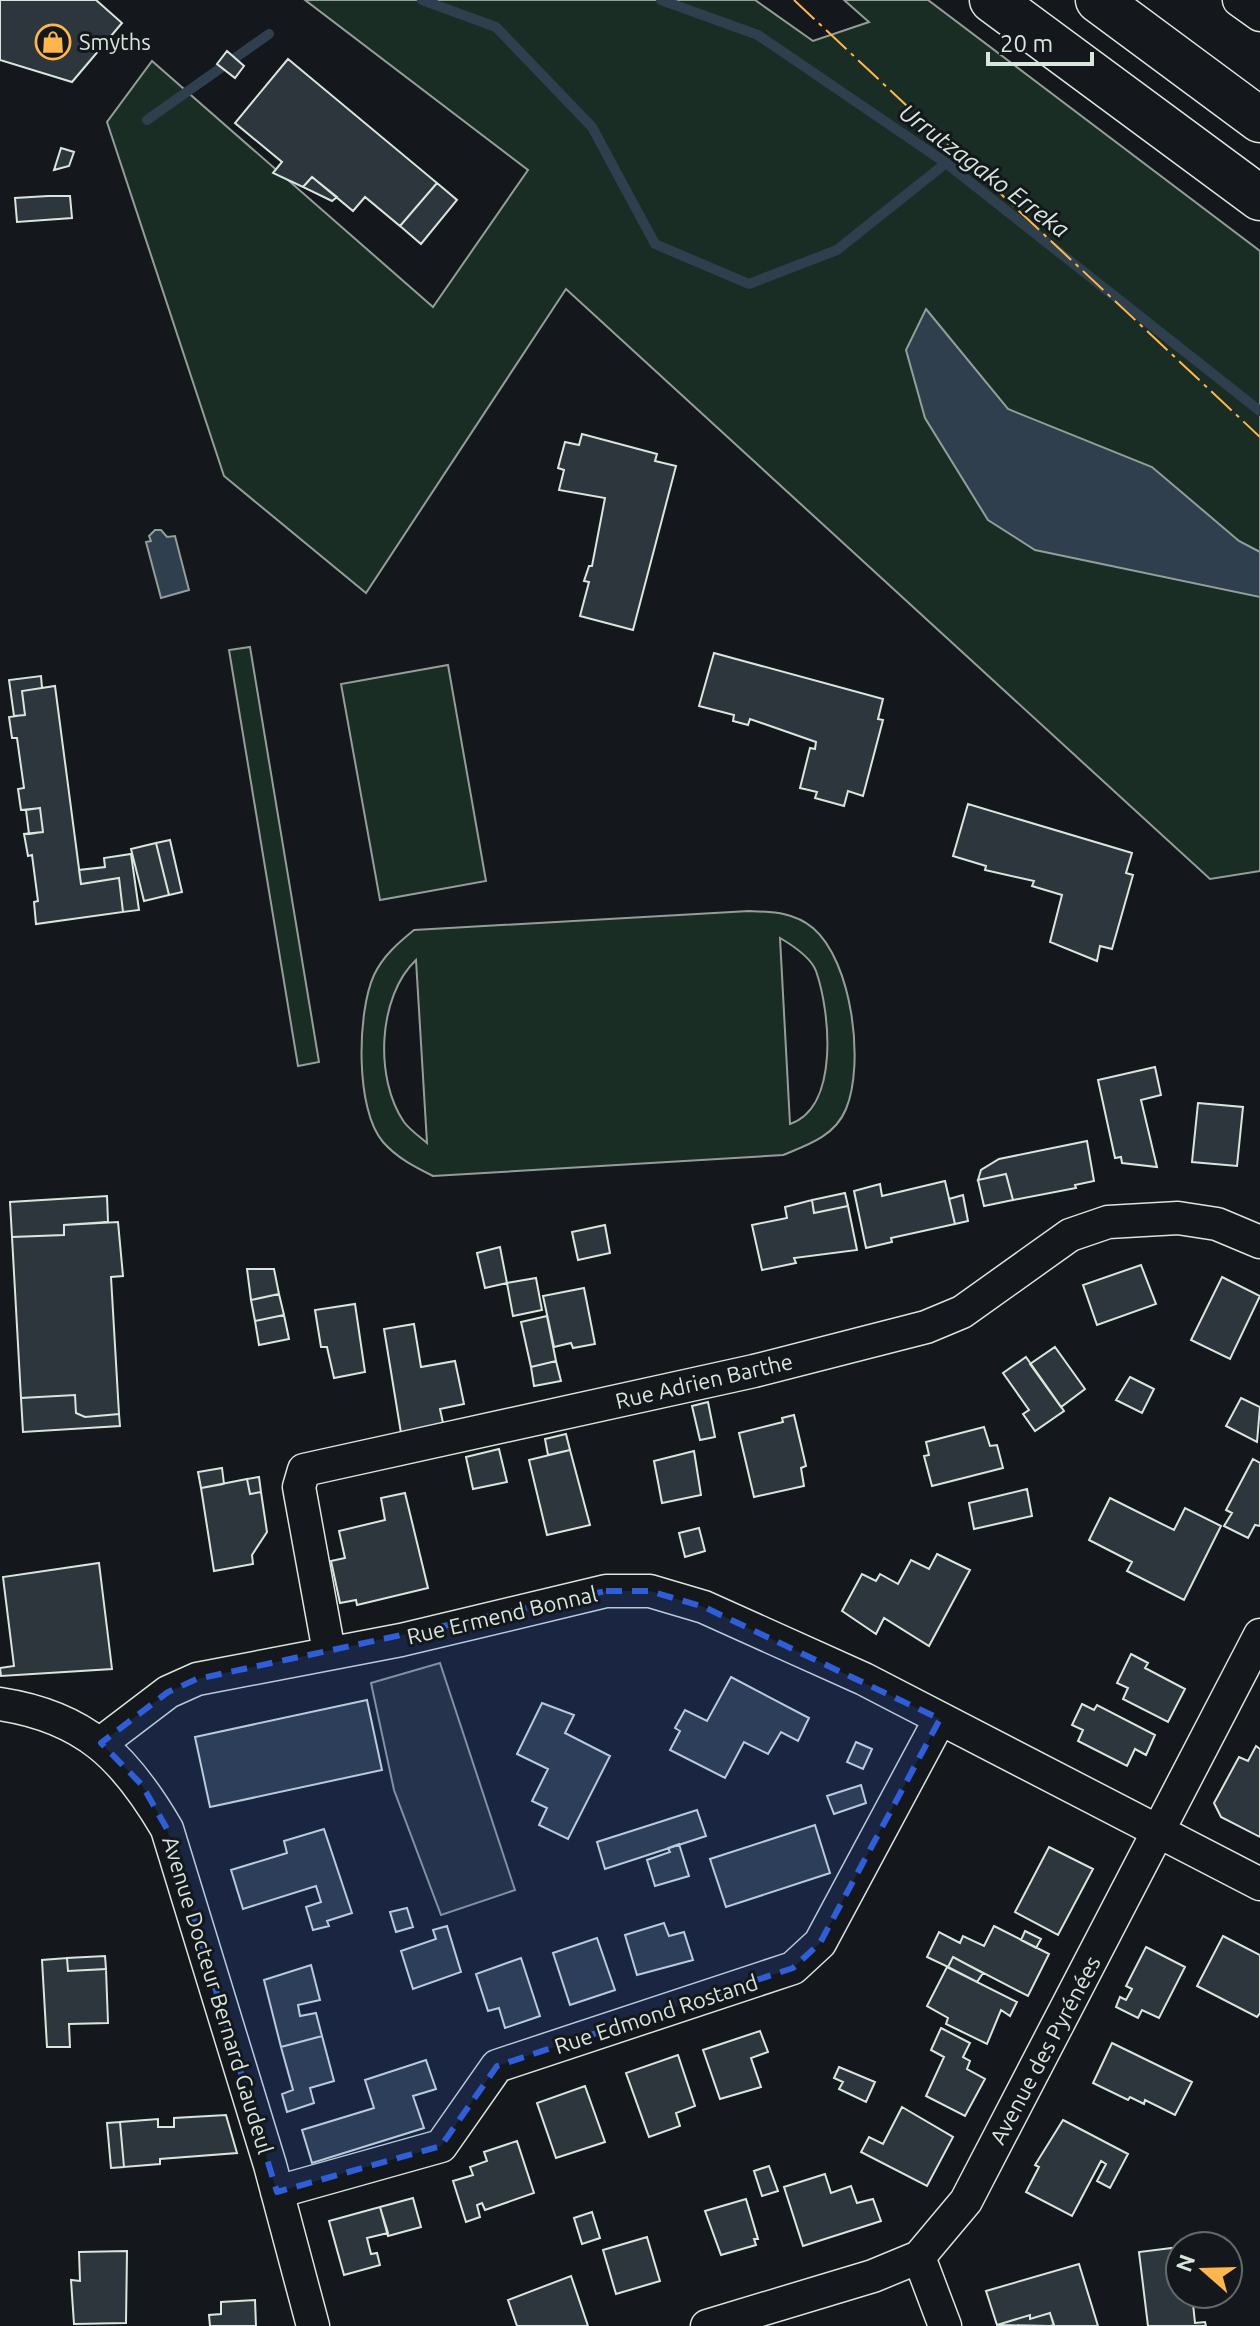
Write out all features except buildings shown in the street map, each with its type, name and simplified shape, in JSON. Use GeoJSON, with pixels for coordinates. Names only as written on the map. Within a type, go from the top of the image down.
{"type":"FeatureCollection","features":[{"type":"Feature","properties":{"kind":"main road"},"geometry":{"type":"LineString","coordinates":[[992,0],[1260,198]]}},
{"type":"Feature","properties":{"kind":"main road"},"geometry":{"type":"LineString","coordinates":[[1098,0],[1260,120]]}},
{"type":"Feature","properties":{"kind":"street"},"geometry":{"type":"LineString","coordinates":[[1239,0],[1260,15]]}},
{"type":"Feature","properties":{"kind":"street","name":"Rue Adrien Barthe"},"geometry":{"type":"LineString","coordinates":[[329,1652],[299,1487],[304,1470],[754,1371],[926,1327],[962,1312],[1070,1235],[1108,1222],[1178,1218],[1217,1224],[1260,1242]]}},
{"type":"Feature","properties":{"kind":"street","name":"Rue Ermend Bonnal"},"geometry":{"type":"LineString","coordinates":[[101,1743],[168,1692],[197,1679],[401,1640],[606,1591],[650,1591],[704,1607],[864,1679],[1260,1884]]}},
{"type":"Feature","properties":{"kind":"street","name":"Avenue des Pyrénées"},"geometry":{"type":"LineString","coordinates":[[707,2326],[873,2276],[919,2257],[966,2201],[1260,1635]]}},
{"type":"Feature","properties":{"kind":"street","name":"Avenue Docteur Bernard Gaudeul"},"geometry":{"type":"LineString","coordinates":[[0,1704],[70,1723],[101,1743],[142,1785],[167,1829],[277,2192],[313,2326]]}},
{"type":"Feature","properties":{"kind":"street","name":"Rue Edmond Rostand"},"geometry":{"type":"LineString","coordinates":[[277,2192],[441,2146],[497,2066],[793,1968],[820,1943],[940,1719]]}},
{"type":"Feature","properties":{"kind":"street"},"geometry":{"type":"LineString","coordinates":[[919,2257],[945,2326]]}},
{"type":"Feature","properties":{"kind":"highlighted area"},"geometry":{"type":"Polygon","coordinates":[[[606,1591],[650,1591],[704,1607],[940,1719],[820,1943],[793,1968],[497,2066],[441,2146],[277,2192],[167,1829],[142,1785],[101,1743],[168,1692],[197,1679],[606,1591]]]}},
{"type":"Feature","properties":{"kind":"green space"},"geometry":{"type":"Polygon","coordinates":[[[305,0],[755,0],[813,41],[869,22],[844,0],[928,0],[1260,251],[1260,871],[1210,879],[566,289],[366,593],[224,476],[107,122],[152,61],[433,307],[528,170],[305,0]]]}},
{"type":"Feature","properties":{"kind":"green space"},"geometry":{"type":"Polygon","coordinates":[[[250,647],[319,1062],[298,1066],[229,650],[250,647]]]}},
{"type":"Feature","properties":{"kind":"green space"},"geometry":{"type":"Polygon","coordinates":[[[448,665],[486,881],[380,900],[341,684],[448,665]]]}},
{"type":"Feature","properties":{"kind":"green space"},"geometry":{"type":"Polygon","coordinates":[[[749,911],[791,916],[813,928],[826,943],[846,988],[854,1040],[854,1066],[846,1109],[828,1133],[783,1155],[433,1176],[413,1166],[383,1142],[367,1108],[363,1085],[362,1036],[368,991],[382,962],[414,930],[749,911]],[[780,938],[790,1124],[806,1114],[817,1099],[824,1079],[827,1033],[821,988],[814,966],[780,938]],[[416,960],[403,975],[394,994],[384,1038],[385,1061],[394,1104],[406,1125],[427,1143],[416,960]]]}},
{"type":"Feature","properties":{"kind":"shaded area"},"geometry":{"type":"Polygon","coordinates":[[[440,1663],[515,1890],[441,1915],[394,1790],[371,1683],[440,1663]]]}},
{"type":"Feature","properties":{"kind":"water"},"geometry":{"type":"Polygon","coordinates":[[[926,309],[1008,409],[1152,467],[1239,541],[1260,552],[1260,597],[1035,550],[988,520],[925,418],[906,350],[926,309]]]}},
{"type":"Feature","properties":{"kind":"water"},"geometry":{"type":"Polygon","coordinates":[[[155,530],[161,530],[167,537],[175,536],[189,590],[161,598],[146,542],[151,541],[149,536],[155,530]]]}},
{"type":"Feature","properties":{"kind":"waterway"},"geometry":{"type":"LineString","coordinates":[[422,0],[496,27],[592,127],[655,244],[749,284],[837,250],[946,163]]}},
{"type":"Feature","properties":{"kind":"waterway","name":"Urrutzagako Erreka"},"geometry":{"type":"LineString","coordinates":[[661,0],[758,35],[946,163],[1260,411]]}},
{"type":"Feature","properties":{"kind":"waterway"},"geometry":{"type":"LineString","coordinates":[[147,120],[269,34]]}},
{"type":"Feature","properties":{"kind":"power"},"geometry":{"type":"LineString","coordinates":[[794,0],[1260,437]]}},
{"type":"Feature","properties":{"kind":"place","name":"Smyths"},"geometry":{"type":"Point","coordinates":[53,42]}}]}
